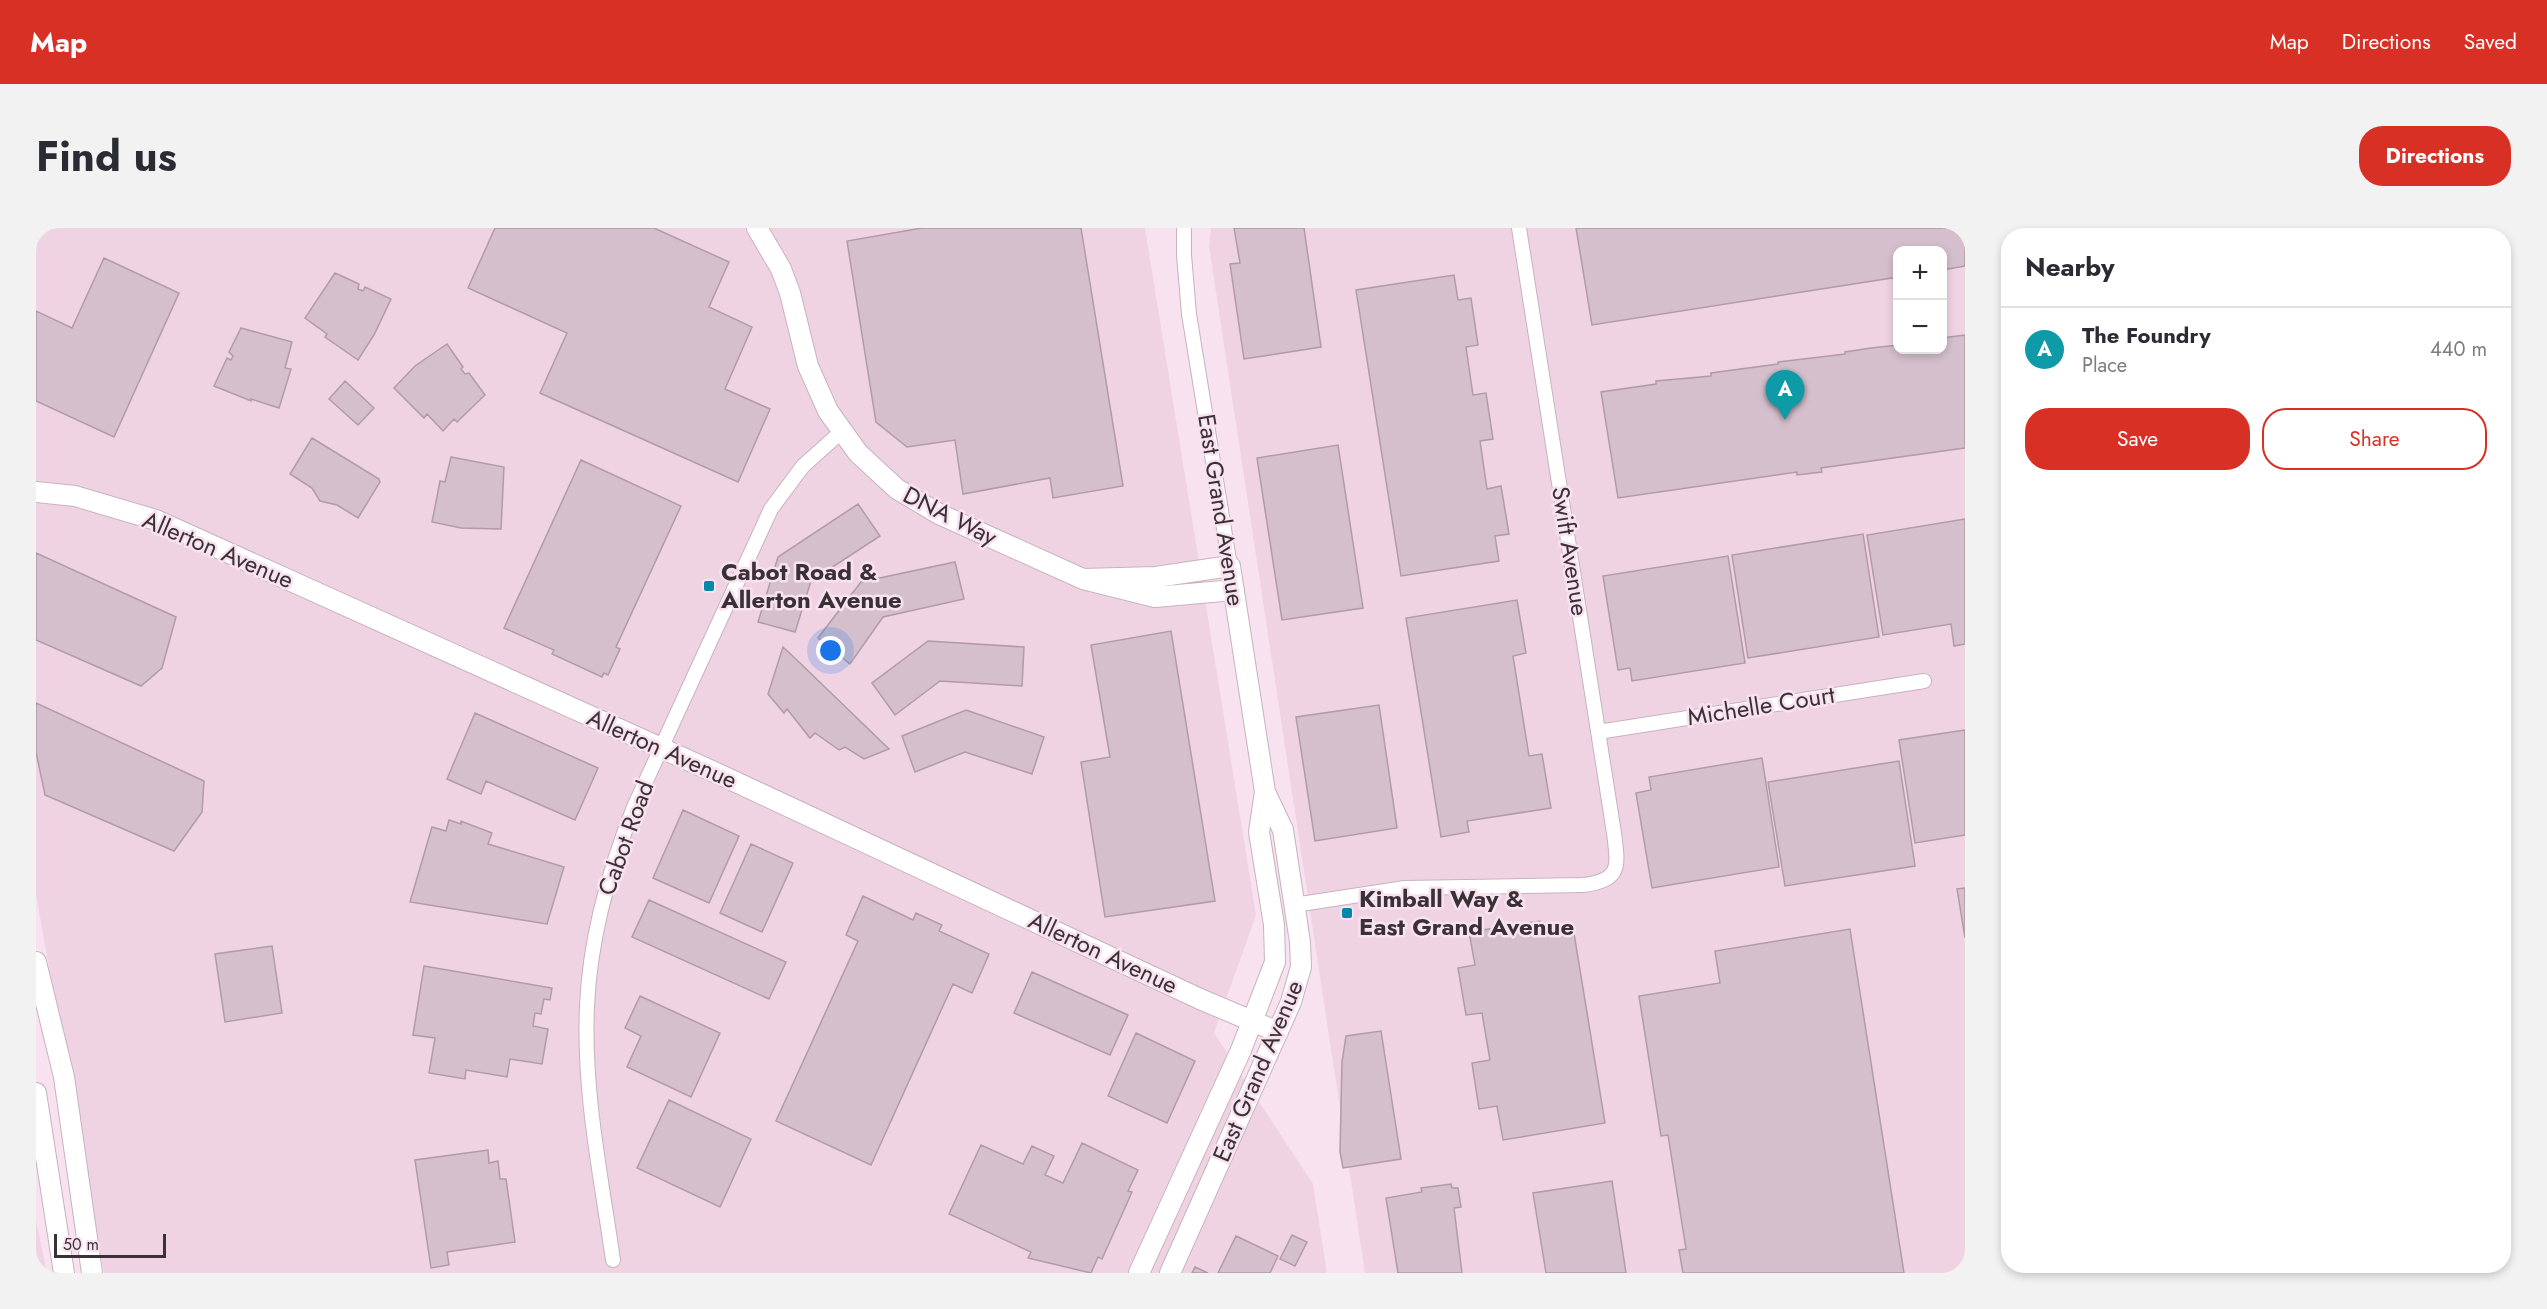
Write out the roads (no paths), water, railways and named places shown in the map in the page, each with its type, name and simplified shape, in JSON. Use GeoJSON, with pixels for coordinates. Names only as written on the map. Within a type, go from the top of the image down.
{"type":"FeatureCollection","features":[{"type":"Feature","properties":{"kind":"main road","name":"DNA Way"},"geometry":{"type":"LineString","coordinates":[[757,228],[781,269],[790,293],[816,390],[841,432],[876,472],[917,503],[1083,579],[1155,597],[1234,590]]}},
{"type":"Feature","properties":{"kind":"main road","name":"Allerton Avenue"},"geometry":{"type":"LineString","coordinates":[[36,492],[75,496],[156,520],[1278,1032]]}},
{"type":"Feature","properties":{"kind":"main road","name":"DNA Way"},"geometry":{"type":"LineString","coordinates":[[1083,579],[1156,577],[1230,566]]}},
{"type":"Feature","properties":{"kind":"main road","name":"East Grand Avenue"},"geometry":{"type":"LineString","coordinates":[[1170,1273],[1278,1032],[1298,984],[1301,967],[1283,830],[1265,792],[1230,566]]}},
{"type":"Feature","properties":{"kind":"main road","name":"East Grand Avenue"},"geometry":{"type":"LineString","coordinates":[[1139,1273],[1272,974],[1276,951],[1259,832],[1265,792]]}},
{"type":"Feature","properties":{"kind":"main road"},"geometry":{"type":"LineString","coordinates":[[36,962],[41,1006],[65,1087],[92,1273]]}},
{"type":"Feature","properties":{"kind":"main road"},"geometry":{"type":"LineString","coordinates":[[36,1093],[64,1273]]}},
{"type":"Feature","properties":{"kind":"street","name":"East Grand Avenue"},"geometry":{"type":"LineString","coordinates":[[1184,228],[1189,314],[1230,566]]}},
{"type":"Feature","properties":{"kind":"street","name":"Swift Avenue"},"geometry":{"type":"LineString","coordinates":[[1294,905],[1403,888],[1583,885],[1607,880],[1614,874],[1617,867],[1616,848],[1519,228]]}},
{"type":"Feature","properties":{"kind":"street","name":"Cabot Road"},"geometry":{"type":"LineString","coordinates":[[613,1260],[589,1086],[586,1041],[594,936],[611,869],[634,807],[771,509],[803,466],[841,432]]}},
{"type":"Feature","properties":{"kind":"street","name":"Michelle Court"},"geometry":{"type":"LineString","coordinates":[[1598,732],[1924,681]]}},
{"type":"Feature","properties":{"kind":"place","name":"The Foundry"},"geometry":{"type":"Point","coordinates":[1785,420]}},
{"type":"Feature","properties":{"kind":"place","name":"Cabot Road & Allerton Avenue"},"geometry":{"type":"Point","coordinates":[709,586]}},
{"type":"Feature","properties":{"kind":"place","name":"Kimball Way & East Grand Avenue"},"geometry":{"type":"Point","coordinates":[1347,913]}}]}
